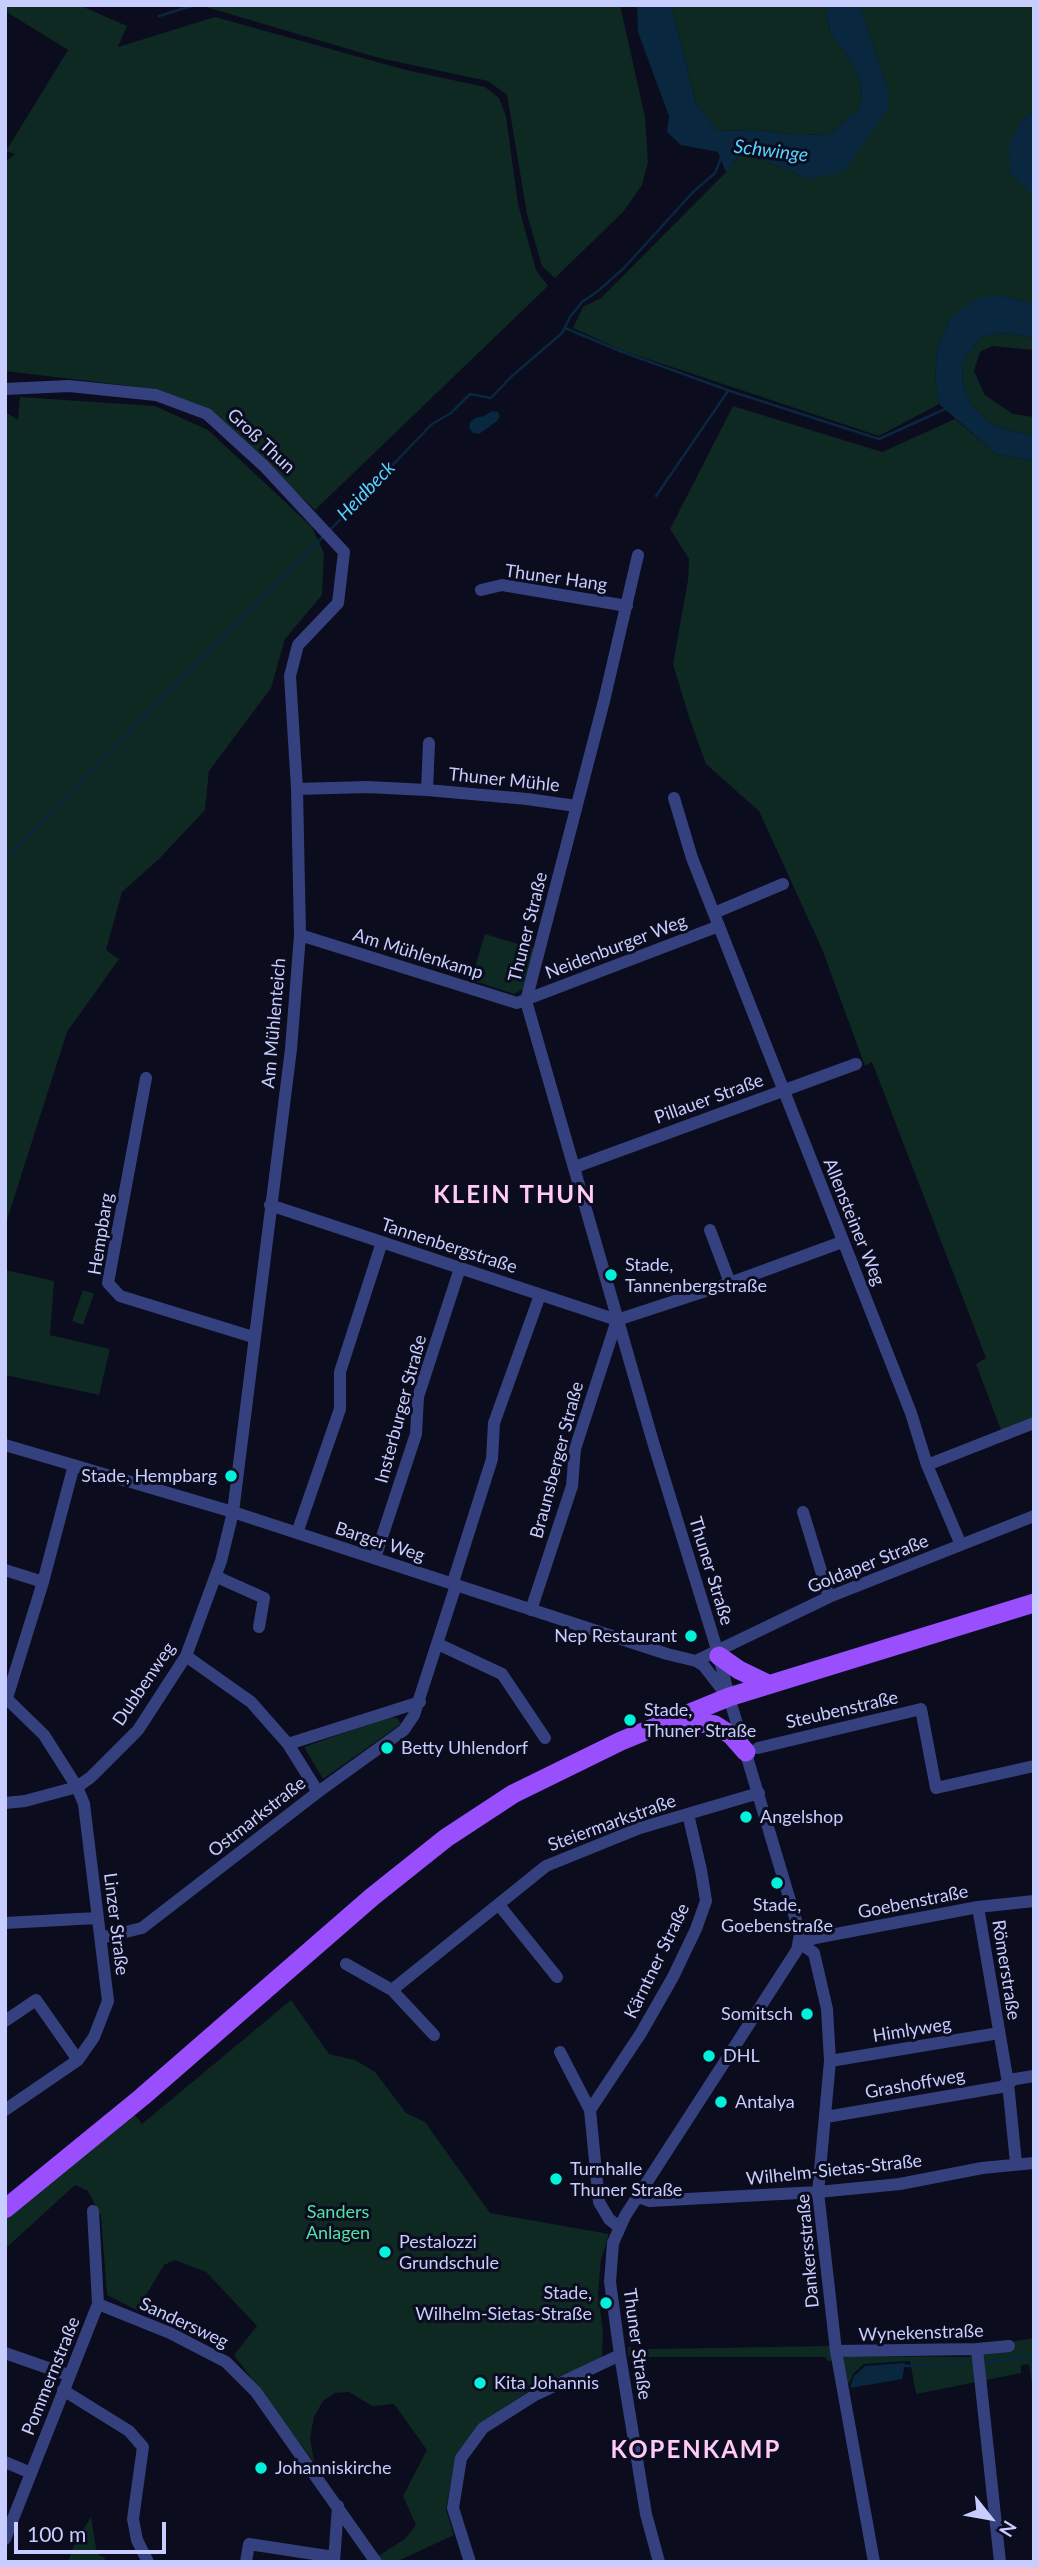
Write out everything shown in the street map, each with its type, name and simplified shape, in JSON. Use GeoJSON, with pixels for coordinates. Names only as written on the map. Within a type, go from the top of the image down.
{"type":"FeatureCollection","features":[{"type":"Feature","properties":{"kind":"main road"},"geometry":{"type":"LineString","coordinates":[[5,2209],[142,2097],[372,1897],[446,1838],[513,1794],[621,1741],[729,1697],[1034,1603]]}},
{"type":"Feature","properties":{"kind":"main road"},"geometry":{"type":"LineString","coordinates":[[718,1653],[739,1670],[768,1684]]}},
{"type":"Feature","properties":{"kind":"main road"},"geometry":{"type":"LineString","coordinates":[[673,1718],[715,1725],[752,1750]]}},
{"type":"Feature","properties":{"kind":"street","name":"Groß Thun"},"geometry":{"type":"LineString","coordinates":[[5,388],[69,386],[156,395],[207,414],[264,466],[344,552]]}},
{"type":"Feature","properties":{"kind":"street","name":"Am Mühlenteich"},"geometry":{"type":"LineString","coordinates":[[233,1512],[291,1049],[300,935],[297,789],[290,676],[299,645],[338,603],[344,552]]}},
{"type":"Feature","properties":{"kind":"street","name":"Thuner Straße"},"geometry":{"type":"LineString","coordinates":[[638,555],[526,1001],[729,1697],[752,1750],[759,1793],[800,1934],[800,1943],[619,2227],[613,2243],[610,2282],[620,2355],[646,2514],[659,2562]]}},
{"type":"Feature","properties":{"kind":"street","name":"Thuner Hang"},"geometry":{"type":"LineString","coordinates":[[481,590],[502,585],[627,606]]}},
{"type":"Feature","properties":{"kind":"street","name":"Thuner Mühle"},"geometry":{"type":"LineString","coordinates":[[427,790],[429,743]]}},
{"type":"Feature","properties":{"kind":"street","name":"Thuner Mühle"},"geometry":{"type":"LineString","coordinates":[[297,789],[367,787],[427,790],[576,806]]}},
{"type":"Feature","properties":{"kind":"street","name":"Allensteiner Weg"},"geometry":{"type":"LineString","coordinates":[[674,798],[692,858],[713,913],[911,1413],[927,1465],[961,1545]]}},
{"type":"Feature","properties":{"kind":"street"},"geometry":{"type":"LineString","coordinates":[[713,913],[783,884]]}},
{"type":"Feature","properties":{"kind":"street","name":"Neidenburger Weg"},"geometry":{"type":"LineString","coordinates":[[526,1001],[719,926]]}},
{"type":"Feature","properties":{"kind":"street","name":"Am Mühlenkamp"},"geometry":{"type":"LineString","coordinates":[[300,935],[517,1003],[526,1001]]}},
{"type":"Feature","properties":{"kind":"street","name":"Pillauer Straße"},"geometry":{"type":"LineString","coordinates":[[575,1167],[856,1064]]}},
{"type":"Feature","properties":{"kind":"street","name":"Hempbarg"},"geometry":{"type":"LineString","coordinates":[[146,1078],[108,1283],[120,1296],[253,1337]]}},
{"type":"Feature","properties":{"kind":"street","name":"Tannenbergstraße"},"geometry":{"type":"LineString","coordinates":[[270,1205],[617,1320]]}},
{"type":"Feature","properties":{"kind":"street"},"geometry":{"type":"LineString","coordinates":[[710,1230],[730,1283]]}},
{"type":"Feature","properties":{"kind":"street"},"geometry":{"type":"LineString","coordinates":[[298,1533],[340,1409],[340,1371],[382,1242]]}},
{"type":"Feature","properties":{"kind":"street"},"geometry":{"type":"LineString","coordinates":[[617,1320],[842,1242]]}},
{"type":"Feature","properties":{"kind":"street","name":"Insterburger Straße"},"geometry":{"type":"LineString","coordinates":[[375,1558],[416,1434],[418,1397],[460,1268]]}},
{"type":"Feature","properties":{"kind":"street","name":"Ostmarkstraße"},"geometry":{"type":"LineString","coordinates":[[101,1938],[142,1928],[318,1792],[404,1730],[414,1716],[492,1460],[494,1423],[540,1294]]}},
{"type":"Feature","properties":{"kind":"street","name":"Braunsberger Straße"},"geometry":{"type":"LineString","coordinates":[[531,1609],[572,1486],[575,1449],[617,1320]]}},
{"type":"Feature","properties":{"kind":"street"},"geometry":{"type":"LineString","coordinates":[[927,1465],[1034,1423]]}},
{"type":"Feature","properties":{"kind":"street","name":"Barger Weg"},"geometry":{"type":"LineString","coordinates":[[5,1445],[233,1512],[667,1654],[696,1661]]}},
{"type":"Feature","properties":{"kind":"street"},"geometry":{"type":"LineString","coordinates":[[75,1465],[43,1582],[6,1698],[44,1735],[78,1787]]}},
{"type":"Feature","properties":{"kind":"street","name":"Dubbenweg"},"geometry":{"type":"LineString","coordinates":[[5,1803],[25,1801],[78,1787],[138,1730],[186,1656],[217,1577],[233,1512]]}},
{"type":"Feature","properties":{"kind":"street"},"geometry":{"type":"LineString","coordinates":[[803,1512],[829,1598]]}},
{"type":"Feature","properties":{"kind":"street","name":"Goldaper Straße"},"geometry":{"type":"LineString","coordinates":[[696,1661],[718,1653],[829,1598],[1034,1516]]}},
{"type":"Feature","properties":{"kind":"street"},"geometry":{"type":"LineString","coordinates":[[5,1570],[43,1582]]}},
{"type":"Feature","properties":{"kind":"street"},"geometry":{"type":"LineString","coordinates":[[217,1577],[264,1598],[258,1627]]}},
{"type":"Feature","properties":{"kind":"street"},"geometry":{"type":"LineString","coordinates":[[438,1644],[502,1674],[545,1738]]}},
{"type":"Feature","properties":{"kind":"street"},"geometry":{"type":"LineString","coordinates":[[186,1656],[251,1702],[288,1744],[318,1792]]}},
{"type":"Feature","properties":{"kind":"street"},"geometry":{"type":"LineString","coordinates":[[696,1661],[705,1666],[729,1697]]}},
{"type":"Feature","properties":{"kind":"street"},"geometry":{"type":"LineString","coordinates":[[288,1744],[420,1702]]}},
{"type":"Feature","properties":{"kind":"street","name":"Steubenstraße"},"geometry":{"type":"LineString","coordinates":[[752,1750],[920,1709],[936,1788],[1034,1766]]}},
{"type":"Feature","properties":{"kind":"street","name":"Linzer Straße"},"geometry":{"type":"LineString","coordinates":[[78,1787],[84,1804],[108,2001],[94,2037],[78,2060]]}},
{"type":"Feature","properties":{"kind":"street","name":"Steiermarkstraße"},"geometry":{"type":"LineString","coordinates":[[392,1990],[546,1866],[640,1828],[759,1793]]}},
{"type":"Feature","properties":{"kind":"street","name":"Kärntner Straße"},"geometry":{"type":"LineString","coordinates":[[590,2110],[673,1977],[706,1901],[688,1814]]}},
{"type":"Feature","properties":{"kind":"street","name":"Goebenstraße"},"geometry":{"type":"LineString","coordinates":[[800,1943],[978,1907],[1034,1902]]}},
{"type":"Feature","properties":{"kind":"street"},"geometry":{"type":"LineString","coordinates":[[499,1905],[557,1978]]}},
{"type":"Feature","properties":{"kind":"street","name":"Römerstraße"},"geometry":{"type":"LineString","coordinates":[[978,1907],[1008,2082],[1016,2163]]}},
{"type":"Feature","properties":{"kind":"street"},"geometry":{"type":"LineString","coordinates":[[5,1923],[97,1919]]}},
{"type":"Feature","properties":{"kind":"street","name":"Dankersstraße"},"geometry":{"type":"LineString","coordinates":[[800,1943],[814,1953],[827,2008],[831,2061],[818,2192],[835,2351],[874,2562]]}},
{"type":"Feature","properties":{"kind":"street"},"geometry":{"type":"LineString","coordinates":[[346,1964],[392,1990],[434,2035]]}},
{"type":"Feature","properties":{"kind":"street"},"geometry":{"type":"LineString","coordinates":[[5,2021],[36,2000],[78,2060],[5,2110]]}},
{"type":"Feature","properties":{"kind":"street","name":"Himlyweg"},"geometry":{"type":"LineString","coordinates":[[831,2061],[999,2033]]}},
{"type":"Feature","properties":{"kind":"street"},"geometry":{"type":"LineString","coordinates":[[560,2052],[590,2110],[599,2202],[609,2220],[619,2227]]}},
{"type":"Feature","properties":{"kind":"street","name":"Grashoffweg"},"geometry":{"type":"LineString","coordinates":[[826,2117],[1001,2087],[1015,2079],[1034,2076]]}},
{"type":"Feature","properties":{"kind":"street","name":"Wilhelm-Sietas-Straße"},"geometry":{"type":"LineString","coordinates":[[638,2197],[650,2201],[818,2192],[900,2184],[1016,2163],[1034,2163]]}},
{"type":"Feature","properties":{"kind":"street"},"geometry":{"type":"LineString","coordinates":[[93,2211],[98,2304]]}},
{"type":"Feature","properties":{"kind":"street","name":"Pommernstraße"},"geometry":{"type":"LineString","coordinates":[[7,2533],[98,2304]]}},
{"type":"Feature","properties":{"kind":"street","name":"Sandersweg"},"geometry":{"type":"LineString","coordinates":[[98,2304],[170,2333],[226,2362],[256,2392],[376,2562]]}},
{"type":"Feature","properties":{"kind":"street","name":"Wynekenstraße"},"geometry":{"type":"LineString","coordinates":[[835,2351],[1009,2346]]}},
{"type":"Feature","properties":{"kind":"street"},"geometry":{"type":"LineString","coordinates":[[977,2349],[1000,2562]]}},
{"type":"Feature","properties":{"kind":"street"},"geometry":{"type":"LineString","coordinates":[[5,2353],[68,2375]]}},
{"type":"Feature","properties":{"kind":"street"},"geometry":{"type":"LineString","coordinates":[[470,2562],[453,2508],[461,2458],[483,2428],[535,2395],[620,2355]]}},
{"type":"Feature","properties":{"kind":"street"},"geometry":{"type":"LineString","coordinates":[[63,2390],[129,2431],[143,2447],[133,2519],[137,2540],[148,2562]]}},
{"type":"Feature","properties":{"kind":"street"},"geometry":{"type":"LineString","coordinates":[[5,2462],[32,2473]]}},
{"type":"Feature","properties":{"kind":"street"},"geometry":{"type":"LineString","coordinates":[[246,2562],[249,2544],[334,2560],[338,2506]]}},
{"type":"Feature","properties":{"kind":"green space"},"geometry":{"type":"Polygon","coordinates":[[[5,5],[79,5],[127,26],[118,47],[215,17],[406,70],[485,87],[499,98],[506,116],[518,204],[536,270],[548,286],[315,510],[210,410],[155,389],[5,371],[5,162],[15,154],[6,151],[68,50],[5,11],[5,5]]]}},
{"type":"Feature","properties":{"kind":"green space"},"geometry":{"type":"Polygon","coordinates":[[[620,5],[645,117],[648,162],[642,185],[623,212],[555,278],[542,266],[527,214],[507,95],[488,81],[379,58],[206,7],[620,5]]]}},
{"type":"Feature","properties":{"kind":"green space"},"geometry":{"type":"Polygon","coordinates":[[[671,5],[825,5],[830,32],[853,65],[862,88],[860,108],[831,134],[718,131],[696,104],[671,5]]]}},
{"type":"Feature","properties":{"kind":"green space"},"geometry":{"type":"Polygon","coordinates":[[[859,5],[1034,5],[1034,111],[1021,121],[1011,174],[1034,197],[1034,304],[998,295],[949,320],[938,346],[935,378],[939,404],[879,436],[621,350],[573,328],[583,307],[601,298],[738,157],[749,154],[809,179],[888,108],[888,89],[859,5]]]}},
{"type":"Feature","properties":{"kind":"green space"},"geometry":{"type":"Polygon","coordinates":[[[1005,333],[1034,337],[1034,350],[992,346],[980,352],[974,371],[985,395],[1013,414],[1034,417],[1034,436],[988,422],[971,404],[962,381],[963,360],[981,337],[1005,333]]]}},
{"type":"Feature","properties":{"kind":"green space"},"geometry":{"type":"Polygon","coordinates":[[[20,397],[155,406],[208,430],[312,527],[324,553],[322,595],[285,639],[271,688],[209,771],[205,810],[159,859],[122,892],[106,950],[119,959],[67,1032],[5,1226],[5,412],[18,420],[20,397]]]}},
{"type":"Feature","properties":{"kind":"green space"},"geometry":{"type":"Polygon","coordinates":[[[733,406],[882,452],[955,419],[996,454],[1034,461],[1034,1423],[1001,1430],[976,1364],[986,1358],[872,1062],[865,1066],[822,949],[759,811],[706,764],[673,664],[688,580],[689,559],[670,529],[733,406]]]}},
{"type":"Feature","properties":{"kind":"green space"},"geometry":{"type":"Polygon","coordinates":[[[485,934],[535,949],[525,988],[514,994],[471,980],[485,934]]]}},
{"type":"Feature","properties":{"kind":"green space"},"geometry":{"type":"Polygon","coordinates":[[[5,1270],[54,1281],[50,1335],[110,1349],[99,1395],[5,1375],[5,1270]]]}},
{"type":"Feature","properties":{"kind":"green space"},"geometry":{"type":"Polygon","coordinates":[[[83,1290],[94,1294],[83,1325],[72,1321],[83,1290]]]}},
{"type":"Feature","properties":{"kind":"green space"},"geometry":{"type":"Polygon","coordinates":[[[389,1717],[397,1718],[401,1724],[323,1779],[304,1747],[389,1717]]]}},
{"type":"Feature","properties":{"kind":"green space","name":"Sanders Anlagen"},"geometry":{"type":"Polygon","coordinates":[[[291,2000],[329,2054],[355,2060],[375,2072],[406,2113],[425,2122],[490,2213],[609,2234],[601,2260],[598,2294],[603,2331],[602,2359],[536,2386],[480,2424],[456,2455],[446,2509],[454,2535],[396,2562],[382,2562],[378,2556],[405,2539],[416,2525],[403,2496],[427,2450],[394,2404],[372,2406],[349,2392],[335,2393],[323,2401],[314,2417],[310,2438],[314,2462],[234,2355],[257,2326],[206,2272],[175,2260],[164,2265],[137,2310],[107,2295],[101,2216],[88,2191],[75,2185],[5,2249],[5,2219],[133,2113],[142,2124],[291,2000]]]}},
{"type":"Feature","properties":{"kind":"green space"},"geometry":{"type":"Polygon","coordinates":[[[1034,2338],[1034,2397],[1029,2364],[1021,2365],[1021,2373],[916,2394],[910,2361],[864,2364],[846,2384],[841,2360],[827,2361],[826,2357],[628,2356],[628,2347],[649,2349],[830,2346],[851,2356],[968,2357],[1008,2350],[1009,2342],[1034,2338]]]}},
{"type":"Feature","properties":{"kind":"green space"},"geometry":{"type":"Polygon","coordinates":[[[91,2517],[97,2554],[105,2558],[104,2562],[68,2562],[74,2545],[91,2517]]]}},
{"type":"Feature","properties":{"kind":"water","name":"Schwinge"},"geometry":{"type":"Polygon","coordinates":[[[637,5],[671,5],[696,104],[718,131],[831,134],[860,108],[862,88],[853,65],[830,32],[825,5],[859,5],[888,89],[888,109],[844,171],[809,179],[749,154],[738,157],[726,172],[718,152],[681,145],[667,132],[669,116],[638,32],[637,5]]]}},
{"type":"Feature","properties":{"kind":"water"},"geometry":{"type":"Polygon","coordinates":[[[1034,111],[1034,197],[1011,174],[1009,144],[1021,121],[1034,111]]]}},
{"type":"Feature","properties":{"kind":"water"},"geometry":{"type":"Polygon","coordinates":[[[998,295],[1034,304],[1034,337],[1005,333],[981,337],[963,360],[962,381],[971,404],[988,422],[1034,436],[1034,461],[996,454],[939,404],[935,378],[938,346],[949,320],[975,299],[998,295]]]}},
{"type":"Feature","properties":{"kind":"water"},"geometry":{"type":"Polygon","coordinates":[[[492,411],[498,412],[500,416],[496,422],[479,434],[473,433],[469,428],[470,422],[492,411]]]}},
{"type":"Feature","properties":{"kind":"water"},"geometry":{"type":"Polygon","coordinates":[[[905,2363],[902,2379],[850,2388],[854,2376],[865,2366],[905,2363]]]}},
{"type":"Feature","properties":{"kind":"waterway"},"geometry":{"type":"LineString","coordinates":[[159,16],[195,5]]}},
{"type":"Feature","properties":{"kind":"waterway","name":"Heidbeck"},"geometry":{"type":"LineString","coordinates":[[330,530],[432,424],[451,413],[470,394],[491,398],[562,333],[582,302],[624,268],[693,192],[715,173],[721,158]]}},
{"type":"Feature","properties":{"kind":"waterway"},"geometry":{"type":"LineString","coordinates":[[565,328],[733,392],[879,439],[945,409]]}},
{"type":"Feature","properties":{"kind":"waterway"},"geometry":{"type":"LineString","coordinates":[[656,496],[728,391]]}},
{"type":"Feature","properties":{"kind":"waterway","name":"Heidbeck"},"geometry":{"type":"LineString","coordinates":[[5,858],[323,537]]}},
{"type":"Feature","properties":{"kind":"waterway"},"geometry":{"type":"LineString","coordinates":[[986,2362],[1034,2355]]}},
{"type":"Feature","properties":{"kind":"waterway"},"geometry":{"type":"LineString","coordinates":[[903,2366],[961,2364]]}},
{"type":"Feature","properties":{"kind":"place","name":"Stade, Tannenbergstraße"},"geometry":{"type":"Point","coordinates":[611,1275]}},
{"type":"Feature","properties":{"kind":"place","name":"Stade, Hempbarg"},"geometry":{"type":"Point","coordinates":[231,1476]}},
{"type":"Feature","properties":{"kind":"place","name":"Nep Restaurant"},"geometry":{"type":"Point","coordinates":[691,1636]}},
{"type":"Feature","properties":{"kind":"place","name":"Stade, Thuner Straße"},"geometry":{"type":"Point","coordinates":[630,1720]}},
{"type":"Feature","properties":{"kind":"place","name":"Betty Uhlendorf"},"geometry":{"type":"Point","coordinates":[387,1748]}},
{"type":"Feature","properties":{"kind":"place","name":"Angelshop"},"geometry":{"type":"Point","coordinates":[746,1817]}},
{"type":"Feature","properties":{"kind":"place","name":"Stade, Goebenstraße"},"geometry":{"type":"Point","coordinates":[777,1883]}},
{"type":"Feature","properties":{"kind":"place","name":"Somitsch"},"geometry":{"type":"Point","coordinates":[807,2014]}},
{"type":"Feature","properties":{"kind":"place","name":"DHL"},"geometry":{"type":"Point","coordinates":[709,2056]}},
{"type":"Feature","properties":{"kind":"place","name":"Antalya"},"geometry":{"type":"Point","coordinates":[721,2102]}},
{"type":"Feature","properties":{"kind":"place","name":"Turnhalle Thuner Straße"},"geometry":{"type":"Point","coordinates":[556,2179]}},
{"type":"Feature","properties":{"kind":"place","name":"Pestalozzi Grundschule"},"geometry":{"type":"Point","coordinates":[385,2252]}},
{"type":"Feature","properties":{"kind":"place","name":"Stade, Wilhelm-Sietas-Straße"},"geometry":{"type":"Point","coordinates":[606,2303]}},
{"type":"Feature","properties":{"kind":"place","name":"Kita Johannis"},"geometry":{"type":"Point","coordinates":[480,2383]}},
{"type":"Feature","properties":{"kind":"place","name":"Johanniskirche"},"geometry":{"type":"Point","coordinates":[261,2468]}},
{"type":"Feature","properties":{"kind":"district","name":"KLEIN THUN"},"geometry":{"type":"Point","coordinates":[515,1195]}},
{"type":"Feature","properties":{"kind":"district","name":"KOPENKAMP"},"geometry":{"type":"Point","coordinates":[696,2450]}}]}
